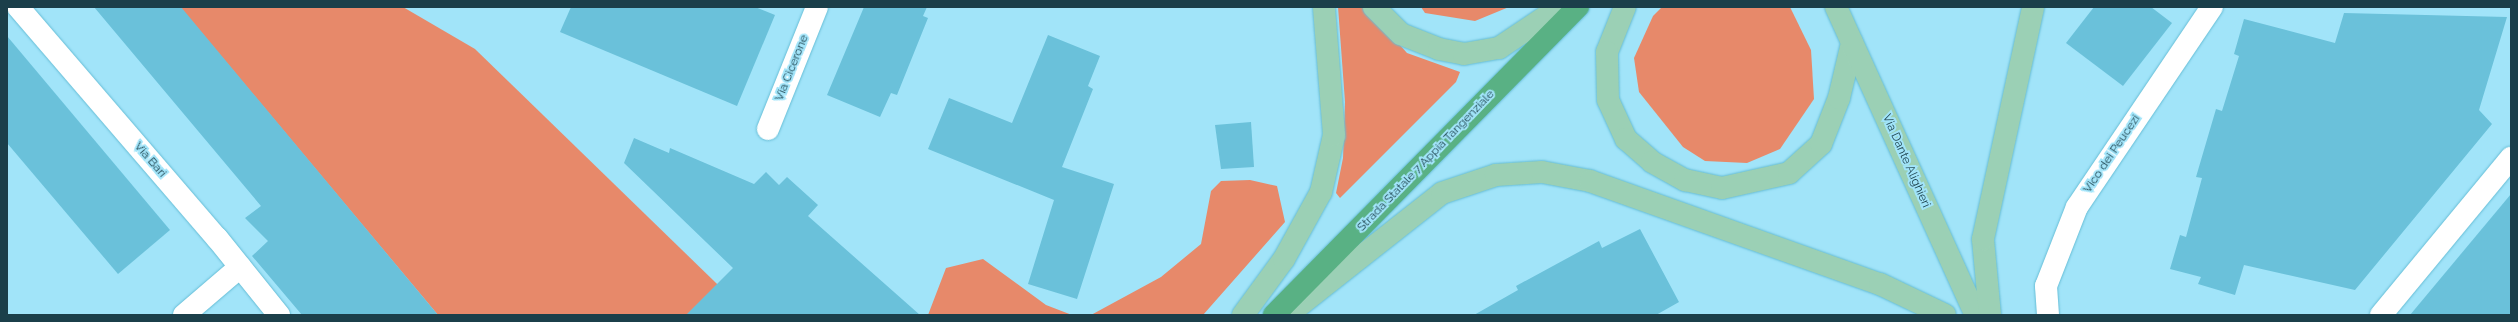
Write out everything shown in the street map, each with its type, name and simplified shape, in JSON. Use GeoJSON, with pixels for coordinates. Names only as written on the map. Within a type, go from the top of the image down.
{"type":"FeatureCollection","features":[{"type":"Feature","properties":{"kind":"highway","name":"Strada Statale 7 Appia Tangenziale"},"geometry":{"type":"LineString","coordinates":[[1274,315],[1578,7]]}},
{"type":"Feature","properties":{"kind":"main road"},"geometry":{"type":"LineString","coordinates":[[1244,315],[1284,259],[1321,192],[1334,135],[1324,7]]}},
{"type":"Feature","properties":{"kind":"main road"},"geometry":{"type":"LineString","coordinates":[[1374,7],[1401,34],[1439,49],[1464,54],[1499,48],[1560,7]]}},
{"type":"Feature","properties":{"kind":"main road"},"geometry":{"type":"LineString","coordinates":[[1624,7],[1607,52],[1608,100],[1626,140],[1652,162],[1685,180],[1722,188],[1789,173],[1821,144],[1839,98],[1852,43]]}},
{"type":"Feature","properties":{"kind":"main road","name":"Via Dante Alighieri"},"geometry":{"type":"LineString","coordinates":[[1836,7],[1976,315]]}},
{"type":"Feature","properties":{"kind":"main road"},"geometry":{"type":"LineString","coordinates":[[1990,315],[1983,239],[2033,7]]}},
{"type":"Feature","properties":{"kind":"main road"},"geometry":{"type":"LineString","coordinates":[[1287,315],[1442,193],[1496,175],[1542,172],[1590,181],[1880,284],[1945,315]]}},
{"type":"Feature","properties":{"kind":"street","name":"Via Bari"},"geometry":{"type":"LineString","coordinates":[[18,7],[279,315]]}},
{"type":"Feature","properties":{"kind":"street","name":"Via Cicerone"},"geometry":{"type":"LineString","coordinates":[[768,129],[817,7]]}},
{"type":"Feature","properties":{"kind":"street","name":"Vico dei Peucezi"},"geometry":{"type":"LineString","coordinates":[[2048,315],[2046,286],[2076,207],[2212,7]]}},
{"type":"Feature","properties":{"kind":"street"},"geometry":{"type":"LineString","coordinates":[[2381,315],[2511,158]]}},
{"type":"Feature","properties":{"kind":"street"},"geometry":{"type":"LineString","coordinates":[[184,315],[240,268]]}},
{"type":"Feature","properties":{"kind":"shaded area"},"geometry":{"type":"Polygon","coordinates":[[[180,7],[403,7],[475,49],[749,315],[438,315],[180,7]]]}},
{"type":"Feature","properties":{"kind":"shaded area"},"geometry":{"type":"Polygon","coordinates":[[[1338,7],[1366,7],[1407,53],[1460,72],[1456,82],[1340,198],[1336,193],[1343,158],[1345,102],[1338,7]]]}},
{"type":"Feature","properties":{"kind":"shaded area"},"geometry":{"type":"Polygon","coordinates":[[[1421,7],[1509,7],[1475,21],[1425,13],[1421,7]]]}},
{"type":"Feature","properties":{"kind":"shaded area"},"geometry":{"type":"Polygon","coordinates":[[[1662,7],[1790,7],[1811,50],[1814,99],[1780,149],[1747,163],[1705,161],[1683,147],[1639,92],[1634,58],[1653,16],[1662,7]]]}},
{"type":"Feature","properties":{"kind":"shaded area"},"geometry":{"type":"Polygon","coordinates":[[[1250,180],[1277,186],[1285,222],[1203,315],[1091,315],[1161,277],[1201,244],[1211,191],[1221,181],[1250,180]]]}},
{"type":"Feature","properties":{"kind":"shaded area"},"geometry":{"type":"Polygon","coordinates":[[[983,259],[1046,305],[1072,315],[928,315],[946,268],[983,259]]]}},
{"type":"Feature","properties":{"kind":"building"},"geometry":{"type":"Polygon","coordinates":[[[94,7],[181,7],[438,315],[302,315],[252,256],[268,241],[245,218],[261,206],[94,7]]]}},
{"type":"Feature","properties":{"kind":"building"},"geometry":{"type":"Polygon","coordinates":[[[571,7],[755,7],[775,15],[737,106],[560,32],[571,7]]]}},
{"type":"Feature","properties":{"kind":"building"},"geometry":{"type":"Polygon","coordinates":[[[864,7],[927,7],[923,16],[928,18],[897,95],[891,93],[880,117],[827,95],[864,7]]]}},
{"type":"Feature","properties":{"kind":"building"},"geometry":{"type":"Polygon","coordinates":[[[2094,7],[2151,7],[2172,23],[2123,86],[2066,43],[2094,7]]]}},
{"type":"Feature","properties":{"kind":"building"},"geometry":{"type":"Polygon","coordinates":[[[2344,13],[2507,17],[2479,110],[2492,124],[2355,290],[2244,265],[2235,295],[2198,284],[2201,277],[2170,269],[2180,235],[2186,237],[2202,178],[2196,177],[2216,109],[2222,111],[2239,56],[2234,54],[2244,19],[2335,43],[2344,13]]]}},
{"type":"Feature","properties":{"kind":"building"},"geometry":{"type":"Polygon","coordinates":[[[1048,35],[1100,56],[1088,86],[1093,89],[1062,167],[1114,184],[1077,299],[1028,284],[1054,200],[928,149],[949,98],[1012,123],[1048,35]]]}},
{"type":"Feature","properties":{"kind":"building"},"geometry":{"type":"Polygon","coordinates":[[[7,36],[170,230],[118,274],[7,143],[7,36]]]}},
{"type":"Feature","properties":{"kind":"building"},"geometry":{"type":"Polygon","coordinates":[[[1251,122],[1254,167],[1221,169],[1215,125],[1251,122]]]}},
{"type":"Feature","properties":{"kind":"building"},"geometry":{"type":"Polygon","coordinates":[[[634,138],[669,153],[670,148],[754,184],[766,172],[779,185],[787,177],[818,205],[808,216],[920,315],[686,315],[733,268],[624,163],[634,138]]]}},
{"type":"Feature","properties":{"kind":"building"},"geometry":{"type":"Polygon","coordinates":[[[2511,194],[2511,315],[2410,315],[2511,194]]]}},
{"type":"Feature","properties":{"kind":"building"},"geometry":{"type":"Polygon","coordinates":[[[1640,229],[1679,302],[1656,315],[1474,315],[1518,290],[1516,286],[1599,241],[1602,248],[1640,229]]]}}]}
